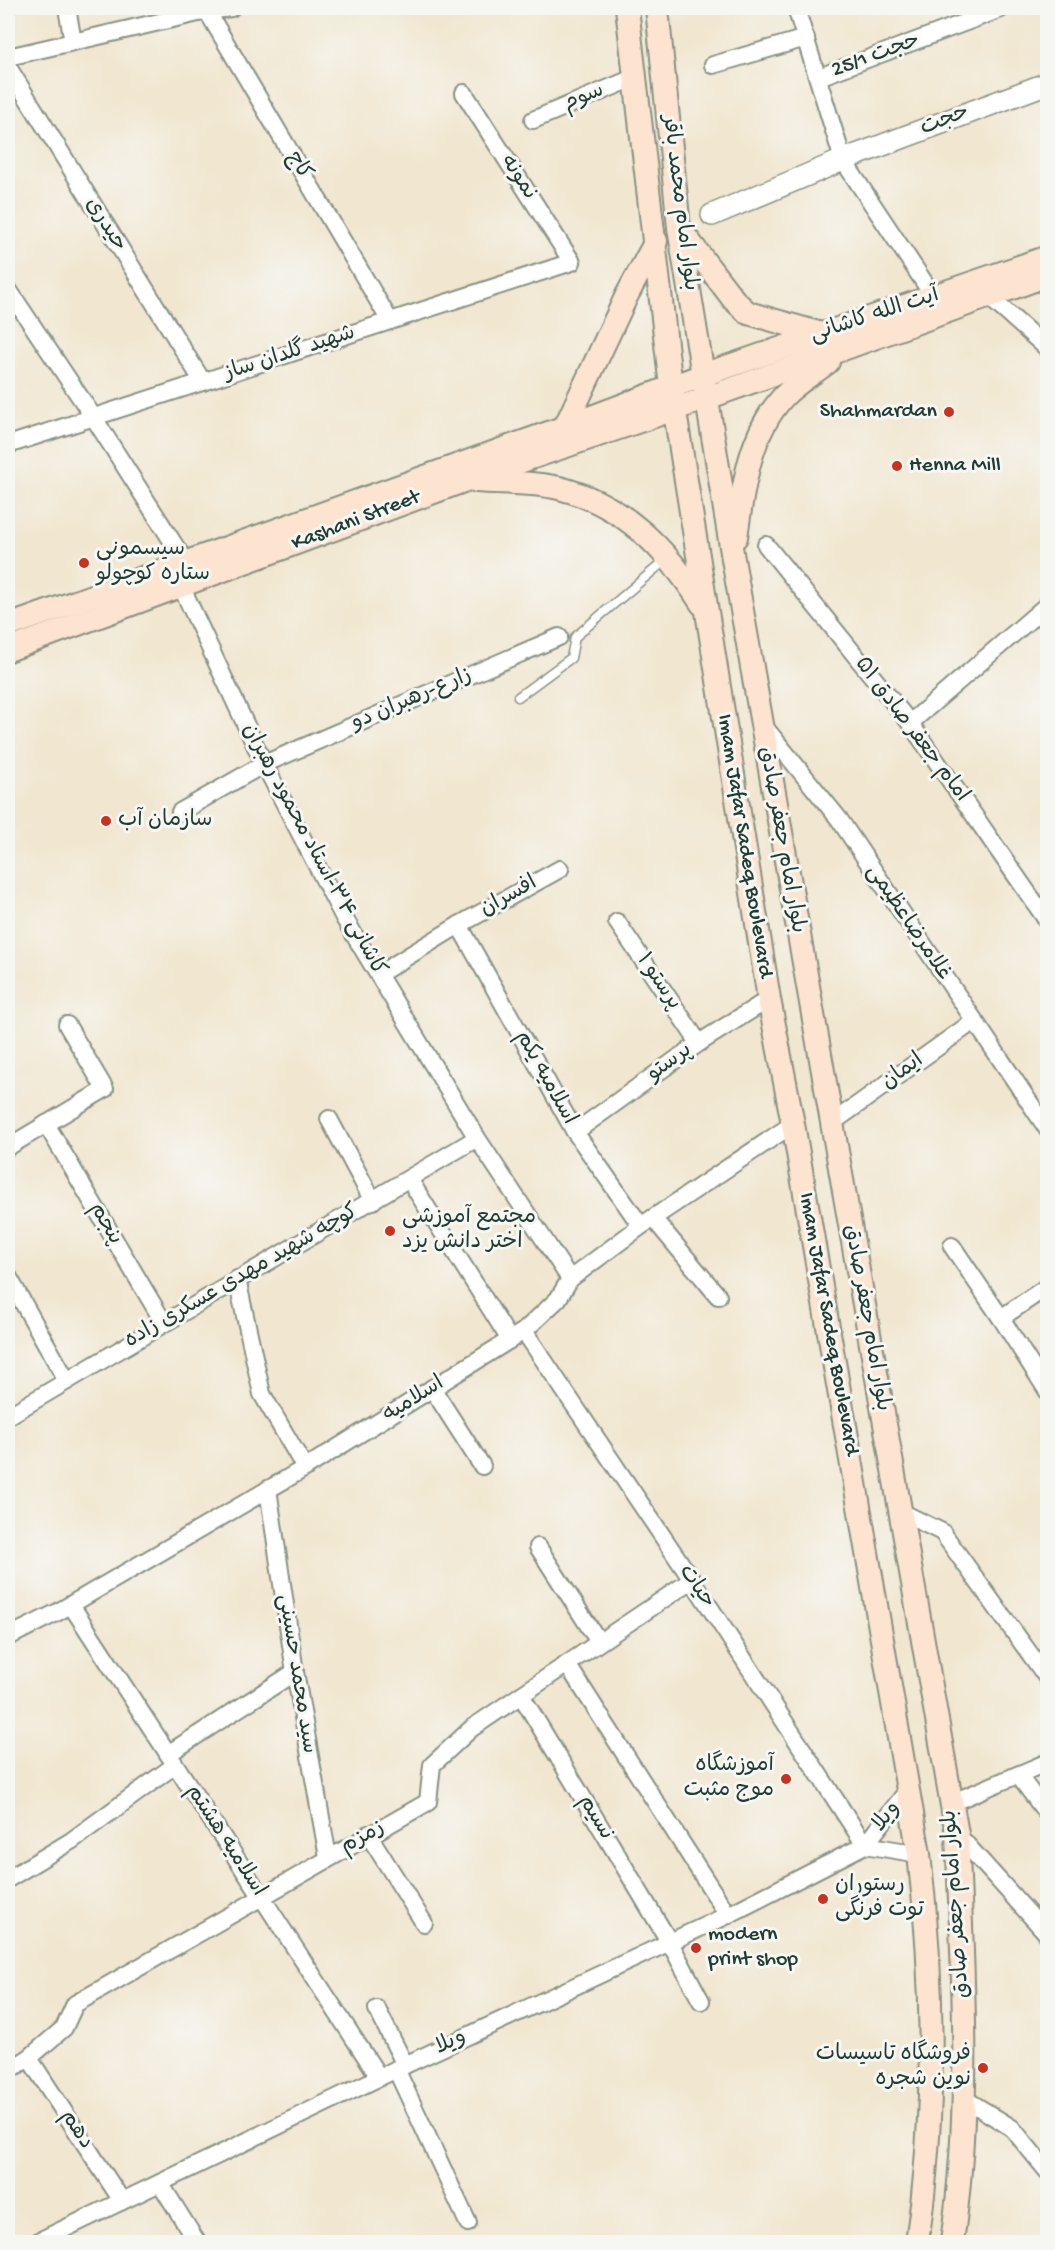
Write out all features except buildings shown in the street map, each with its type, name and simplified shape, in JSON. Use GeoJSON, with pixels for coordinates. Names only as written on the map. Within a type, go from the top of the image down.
{"type":"FeatureCollection","features":[{"type":"Feature","properties":{"kind":"main road","name":"بلوار امام محمد باقر"},"geometry":{"type":"LineString","coordinates":[[627,8],[656,242],[671,387]]}},
{"type":"Feature","properties":{"kind":"main road","name":"بلوار امام محمد باقر"},"geometry":{"type":"LineString","coordinates":[[657,8],[679,228],[707,398]]}},
{"type":"Feature","properties":{"kind":"main road"},"geometry":{"type":"LineString","coordinates":[[679,228],[734,300],[748,313],[822,334]]}},
{"type":"Feature","properties":{"kind":"main road"},"geometry":{"type":"LineString","coordinates":[[565,427],[627,295],[656,242]]}},
{"type":"Feature","properties":{"kind":"main road","name":"آیت الله کاشانی"},"geometry":{"type":"LineString","coordinates":[[703,375],[1047,257]]}},
{"type":"Feature","properties":{"kind":"main road","name":"آیت الله کاشانی"},"geometry":{"type":"LineString","coordinates":[[707,398],[1047,275]]}},
{"type":"Feature","properties":{"kind":"main road"},"geometry":{"type":"LineString","coordinates":[[733,559],[741,499],[753,447],[764,423],[785,394],[847,349]]}},
{"type":"Feature","properties":{"kind":"main road","name":"Kashani Street"},"geometry":{"type":"LineString","coordinates":[[8,626],[565,427],[703,375]]}},
{"type":"Feature","properties":{"kind":"main road"},"geometry":{"type":"LineString","coordinates":[[671,387],[674,410]]}},
{"type":"Feature","properties":{"kind":"main road","name":"Kashani Street"},"geometry":{"type":"LineString","coordinates":[[8,650],[466,480],[707,398]]}},
{"type":"Feature","properties":{"kind":"main road","name":"بلوار امام جعفر صادق"},"geometry":{"type":"LineString","coordinates":[[707,398],[761,722],[957,1834],[964,1984],[965,2099],[961,2180],[951,2242]]}},
{"type":"Feature","properties":{"kind":"main road","name":"Imam Jafar Sadeq Boulevard"},"geometry":{"type":"LineString","coordinates":[[674,410],[769,999],[836,1369],[919,1854],[927,1921],[931,2110],[925,2188],[917,2242]]}},
{"type":"Feature","properties":{"kind":"main road"},"geometry":{"type":"LineString","coordinates":[[466,480],[556,488],[606,505],[635,524],[669,558],[708,614]]}},
{"type":"Feature","properties":{"kind":"main road"},"geometry":{"type":"LineString","coordinates":[[836,1369],[841,1374],[862,1369],[871,1351]]}},
{"type":"Feature","properties":{"kind":"main road"},"geometry":{"type":"LineString","coordinates":[[843,1411],[845,1403],[852,1396],[862,1394],[871,1397],[882,1412]]}},
{"type":"Feature","properties":{"kind":"street"},"geometry":{"type":"LineString","coordinates":[[66,8],[74,42]]}},
{"type":"Feature","properties":{"kind":"street"},"geometry":{"type":"LineString","coordinates":[[8,57],[208,9],[231,8]]}},
{"type":"Feature","properties":{"kind":"street"},"geometry":{"type":"LineString","coordinates":[[796,8],[843,160],[934,297]]}},
{"type":"Feature","properties":{"kind":"street","name":"کاج"},"geometry":{"type":"LineString","coordinates":[[208,9],[390,321]]}},
{"type":"Feature","properties":{"kind":"street","name":"حجت 25/1"},"geometry":{"type":"LineString","coordinates":[[819,77],[1001,9]]}},
{"type":"Feature","properties":{"kind":"street"},"geometry":{"type":"LineString","coordinates":[[713,65],[806,38]]}},
{"type":"Feature","properties":{"kind":"street","name":"حیدری"},"geometry":{"type":"LineString","coordinates":[[8,67],[203,382]]}},
{"type":"Feature","properties":{"kind":"street","name":"سوم"},"geometry":{"type":"LineString","coordinates":[[533,120],[636,76]]}},
{"type":"Feature","properties":{"kind":"street","name":"حجت"},"geometry":{"type":"LineString","coordinates":[[712,215],[843,160],[1047,82]]}},
{"type":"Feature","properties":{"kind":"street","name":"نمونه"},"geometry":{"type":"LineString","coordinates":[[464,93],[572,262]]}},
{"type":"Feature","properties":{"kind":"street","name":"شهید گلدان ساز"},"geometry":{"type":"LineString","coordinates":[[8,446],[572,262]]}},
{"type":"Feature","properties":{"kind":"street"},"geometry":{"type":"LineString","coordinates":[[8,289],[94,418],[186,563]]}},
{"type":"Feature","properties":{"kind":"street"},"geometry":{"type":"LineString","coordinates":[[988,296],[1047,350]]}},
{"type":"Feature","properties":{"kind":"street","name":"امام جعفر صادق ۵۱"},"geometry":{"type":"LineString","coordinates":[[766,545],[910,723],[1047,922]]}},
{"type":"Feature","properties":{"kind":"street","name":"کاشانی ۳۴-استاد محمود رهبران"},"geometry":{"type":"LineString","coordinates":[[181,586],[264,764],[344,918],[477,1138],[570,1279]]}},
{"type":"Feature","properties":{"kind":"street"},"geometry":{"type":"LineString","coordinates":[[910,723],[1047,604]]}},
{"type":"Feature","properties":{"kind":"street","name":"زارع-رهبران دو"},"geometry":{"type":"LineString","coordinates":[[180,812],[264,764],[559,637]]}},
{"type":"Feature","properties":{"kind":"street","name":"غلامرضاعظیمی"},"geometry":{"type":"LineString","coordinates":[[761,722],[838,819],[1047,1130]]}},
{"type":"Feature","properties":{"kind":"street","name":"افسران"},"geometry":{"type":"LineString","coordinates":[[379,974],[459,925],[560,869]]}},
{"type":"Feature","properties":{"kind":"street","name":"پرستو ۱"},"geometry":{"type":"LineString","coordinates":[[617,922],[699,1043]]}},
{"type":"Feature","properties":{"kind":"street","name":"اسلامیه یکم"},"geometry":{"type":"LineString","coordinates":[[459,925],[575,1132],[647,1222],[718,1296]]}},
{"type":"Feature","properties":{"kind":"street","name":"پرستو"},"geometry":{"type":"LineString","coordinates":[[575,1132],[699,1043],[769,999]]}},
{"type":"Feature","properties":{"kind":"street","name":"ایمان"},"geometry":{"type":"LineString","coordinates":[[832,1123],[974,1021]]}},
{"type":"Feature","properties":{"kind":"street"},"geometry":{"type":"LineString","coordinates":[[8,1147],[105,1089],[67,1025]]}},
{"type":"Feature","properties":{"kind":"street"},"geometry":{"type":"LineString","coordinates":[[329,1119],[372,1201]]}},
{"type":"Feature","properties":{"kind":"street","name":"پنجم"},"geometry":{"type":"LineString","coordinates":[[46,1124],[164,1323]]}},
{"type":"Feature","properties":{"kind":"street","name":"اسلامیه"},"geometry":{"type":"LineString","coordinates":[[8,1637],[70,1605],[305,1468],[517,1336],[558,1299],[570,1279],[647,1222],[793,1124]]}},
{"type":"Feature","properties":{"kind":"street","name":"کوچه شهید مهدی عسکری زاده"},"geometry":{"type":"LineString","coordinates":[[8,1415],[477,1138]]}},
{"type":"Feature","properties":{"kind":"street","name":"حیات"},"geometry":{"type":"LineString","coordinates":[[409,1179],[517,1336],[692,1580],[865,1845]]}},
{"type":"Feature","properties":{"kind":"street"},"geometry":{"type":"LineString","coordinates":[[952,1246],[1001,1318],[1047,1392]]}},
{"type":"Feature","properties":{"kind":"street"},"geometry":{"type":"LineString","coordinates":[[8,1276],[67,1381]]}},
{"type":"Feature","properties":{"kind":"street"},"geometry":{"type":"LineString","coordinates":[[237,1279],[262,1394],[305,1468]]}},
{"type":"Feature","properties":{"kind":"street"},"geometry":{"type":"LineString","coordinates":[[1001,1318],[1047,1286]]}},
{"type":"Feature","properties":{"kind":"street"},"geometry":{"type":"LineString","coordinates":[[432,1388],[482,1466]]}},
{"type":"Feature","properties":{"kind":"street","name":"سید محمد حسینی"},"geometry":{"type":"LineString","coordinates":[[268,1489],[295,1672],[328,1857]]}},
{"type":"Feature","properties":{"kind":"street"},"geometry":{"type":"LineString","coordinates":[[899,1511],[942,1533],[1047,1679]]}},
{"type":"Feature","properties":{"kind":"street"},"geometry":{"type":"LineString","coordinates":[[538,1547],[600,1642]]}},
{"type":"Feature","properties":{"kind":"street","name":"زمزم"},"geometry":{"type":"LineString","coordinates":[[8,2071],[29,2058],[64,2028],[75,2004],[262,1898],[368,1834],[428,1802],[432,1766],[472,1728],[692,1580]]}},
{"type":"Feature","properties":{"kind":"street","name":"اسلامیه هشتم"},"geometry":{"type":"LineString","coordinates":[[70,1605],[380,2077]]}},
{"type":"Feature","properties":{"kind":"street"},"geometry":{"type":"LineString","coordinates":[[567,1664],[728,1915]]}},
{"type":"Feature","properties":{"kind":"street"},"geometry":{"type":"LineString","coordinates":[[8,1879],[71,1841],[172,1759],[295,1672]]}},
{"type":"Feature","properties":{"kind":"street","name":"نسیم"},"geometry":{"type":"LineString","coordinates":[[521,1695],[669,1941],[700,2001]]}},
{"type":"Feature","properties":{"kind":"street"},"geometry":{"type":"LineString","coordinates":[[951,1803],[1047,1762]]}},
{"type":"Feature","properties":{"kind":"street"},"geometry":{"type":"LineString","coordinates":[[1018,1775],[1047,1815]]}},
{"type":"Feature","properties":{"kind":"street","name":"ویلا"},"geometry":{"type":"LineString","coordinates":[[38,2242],[400,2067],[728,1915],[865,1845],[908,1790]]}},
{"type":"Feature","properties":{"kind":"street"},"geometry":{"type":"LineString","coordinates":[[368,1834],[424,1923]]}},
{"type":"Feature","properties":{"kind":"street"},"geometry":{"type":"LineString","coordinates":[[957,1834],[1047,1935]]}},
{"type":"Feature","properties":{"kind":"street","name":"ویلا"},"geometry":{"type":"LineString","coordinates":[[865,1845],[919,1854]]}},
{"type":"Feature","properties":{"kind":"street"},"geometry":{"type":"LineString","coordinates":[[377,2009],[468,2223]]}},
{"type":"Feature","properties":{"kind":"street","name":"دهم"},"geometry":{"type":"LineString","coordinates":[[29,2058],[123,2201]]}},
{"type":"Feature","properties":{"kind":"street"},"geometry":{"type":"LineString","coordinates":[[965,2099],[1012,2128],[1047,2172]]}},
{"type":"Feature","properties":{"kind":"street"},"geometry":{"type":"LineString","coordinates":[[160,2183],[197,2242]]}},
{"type":"Feature","properties":{"kind":"lane"},"geometry":{"type":"LineString","coordinates":[[518,697],[571,658],[575,637],[669,558]]}},
{"type":"Feature","properties":{"kind":"place","name":"Shahmardan"},"geometry":{"type":"Point","coordinates":[949,412]}},
{"type":"Feature","properties":{"kind":"place","name":"Henna Mill"},"geometry":{"type":"Point","coordinates":[897,466]}},
{"type":"Feature","properties":{"kind":"place","name":"سیسمونی ستاره کوچولو"},"geometry":{"type":"Point","coordinates":[84,563]}},
{"type":"Feature","properties":{"kind":"place","name":"سازمان آب"},"geometry":{"type":"Point","coordinates":[106,821]}},
{"type":"Feature","properties":{"kind":"place","name":"مجتمع آموزشی اختر دانش یزد"},"geometry":{"type":"Point","coordinates":[390,1231]}},
{"type":"Feature","properties":{"kind":"place","name":"آموزشگاه موج مثبت"},"geometry":{"type":"Point","coordinates":[786,1779]}},
{"type":"Feature","properties":{"kind":"place","name":"رستوران توت فرنگی"},"geometry":{"type":"Point","coordinates":[823,1899]}},
{"type":"Feature","properties":{"kind":"place","name":"modern print shop"},"geometry":{"type":"Point","coordinates":[696,1948]}},
{"type":"Feature","properties":{"kind":"place","name":"فروشگاه تاسیسات نوین شجره"},"geometry":{"type":"Point","coordinates":[983,2068]}}]}
